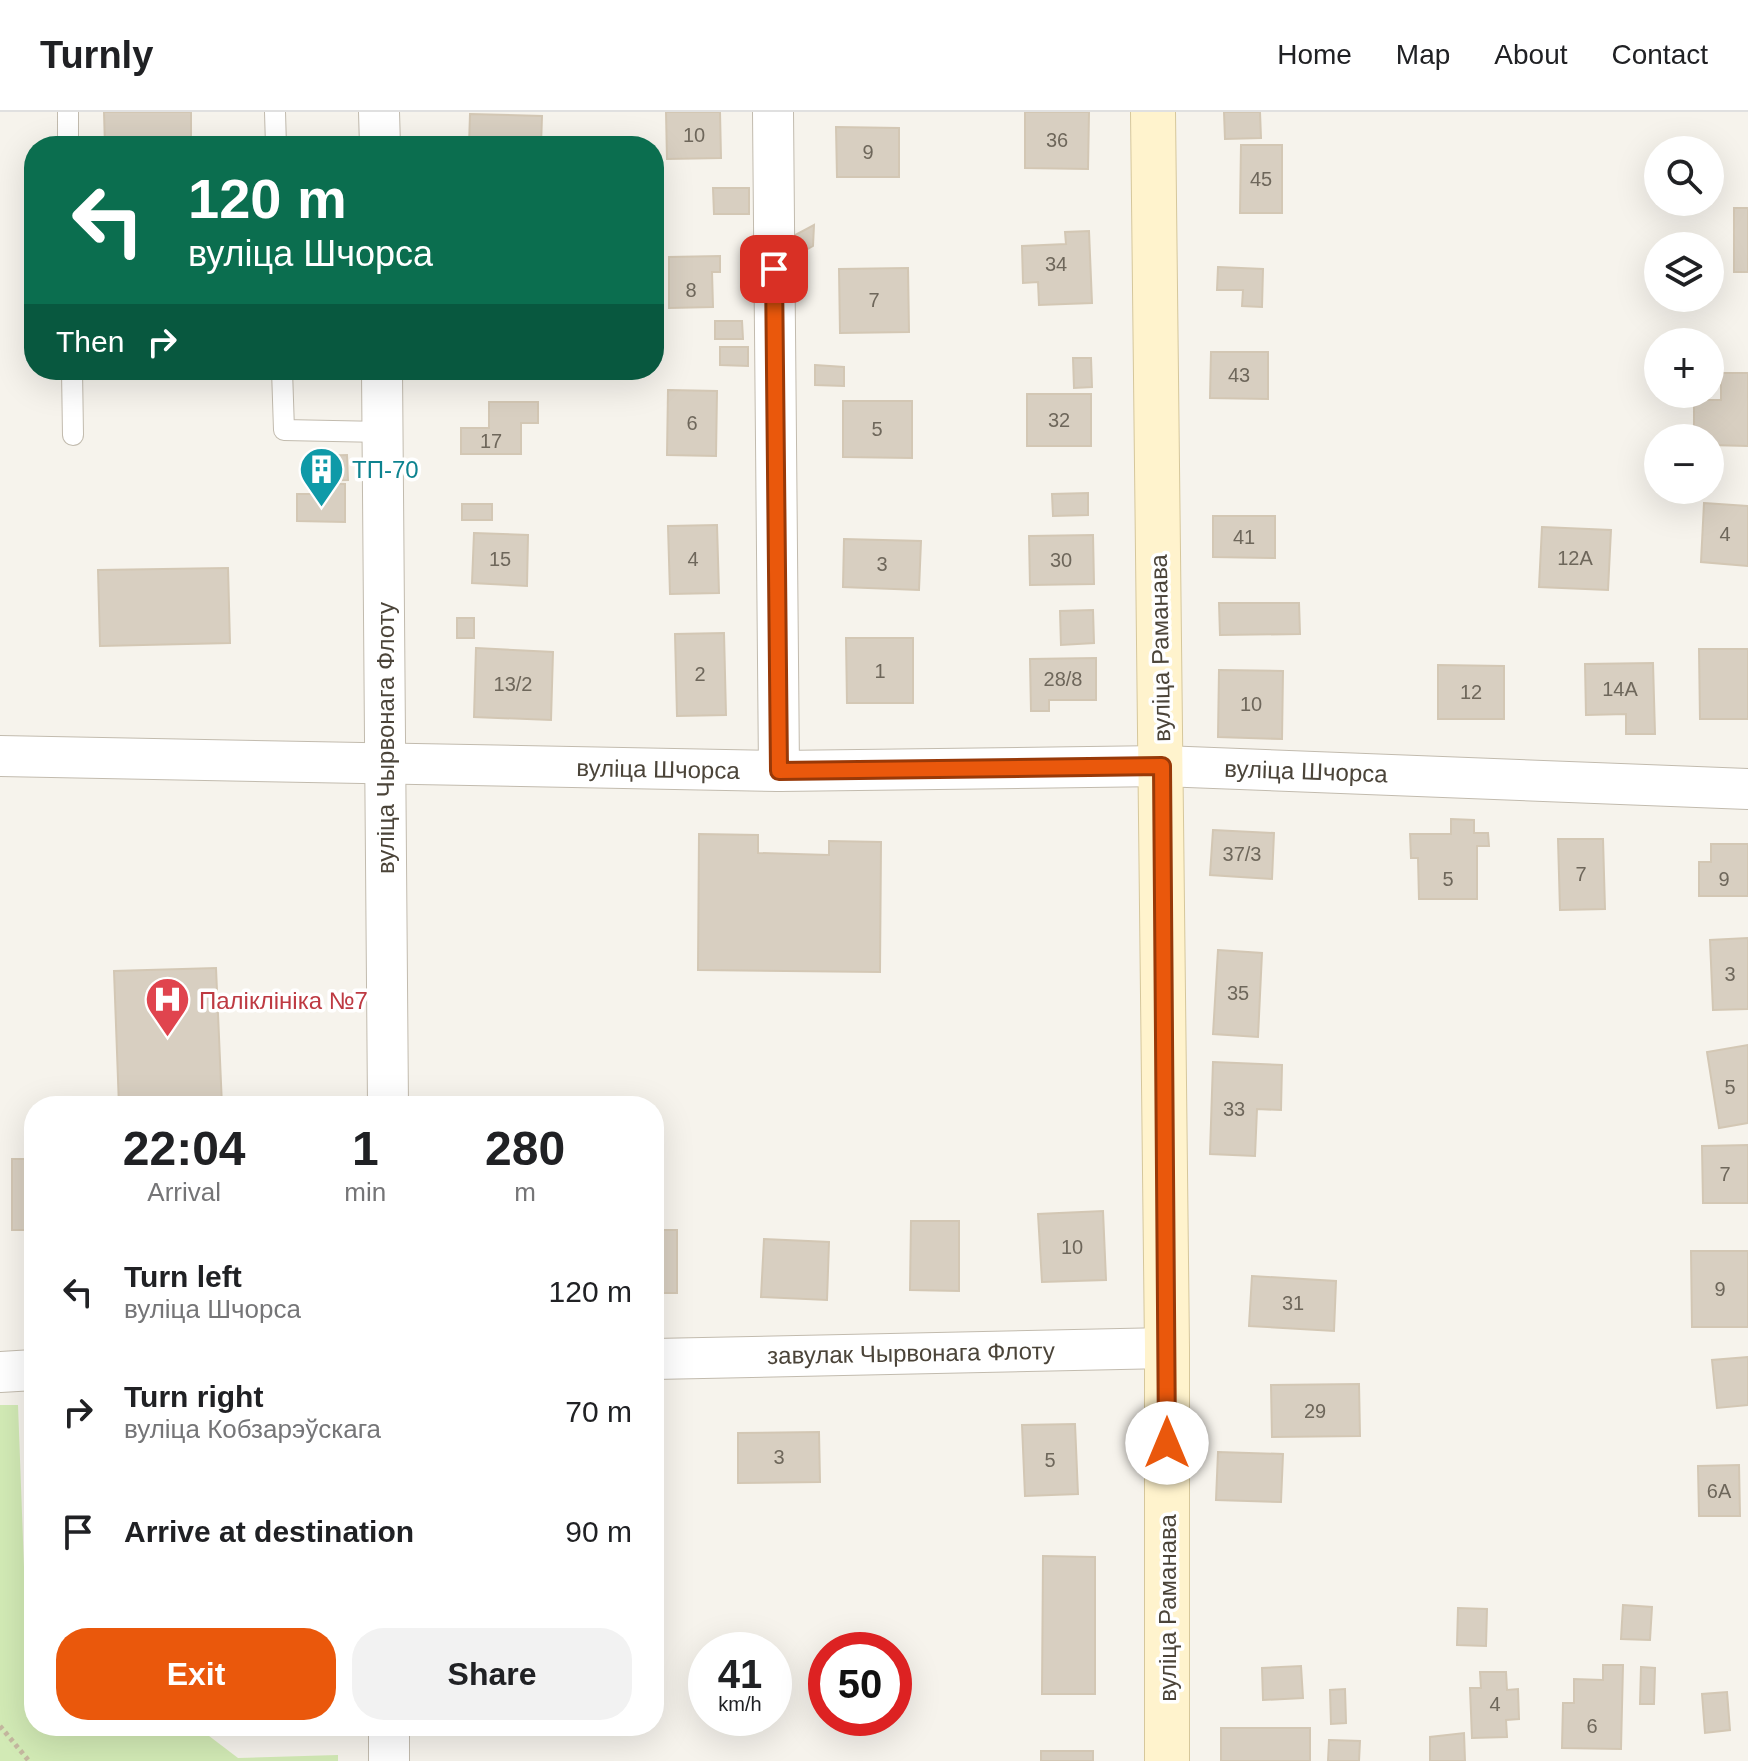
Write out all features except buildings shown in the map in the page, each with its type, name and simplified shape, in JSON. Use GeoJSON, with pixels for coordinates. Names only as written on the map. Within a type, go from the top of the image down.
{"type":"FeatureCollection","features":[{"type":"Feature","properties":{"kind":"main road","name":"вуліца Раманава"},"geometry":{"type":"LineString","coordinates":[[1153,112],[1167,1348],[1167,1761]]}},
{"type":"Feature","properties":{"kind":"street"},"geometry":{"type":"LineString","coordinates":[[379,112],[380,136]]}},
{"type":"Feature","properties":{"kind":"street"},"geometry":{"type":"LineString","coordinates":[[773,112],[779,771]]}},
{"type":"Feature","properties":{"kind":"street","name":"вуліца Чырвонага Флоту"},"geometry":{"type":"LineString","coordinates":[[382,380],[388,1096]]}},
{"type":"Feature","properties":{"kind":"street","name":"вуліца Шчорса"},"geometry":{"type":"LineString","coordinates":[[0,756],[779,771],[1162,766],[1748,789]]}},
{"type":"Feature","properties":{"kind":"street","name":"завулак Чырвонага Флоту"},"geometry":{"type":"LineString","coordinates":[[664,1359],[1167,1348]]}},
{"type":"Feature","properties":{"kind":"street"},"geometry":{"type":"LineString","coordinates":[[0,1372],[24,1371]]}},
{"type":"Feature","properties":{"kind":"street"},"geometry":{"type":"LineString","coordinates":[[389,1736],[389,1761]]}},
{"type":"Feature","properties":{"kind":"lane"},"geometry":{"type":"LineString","coordinates":[[68,112],[68,136]]}},
{"type":"Feature","properties":{"kind":"lane"},"geometry":{"type":"LineString","coordinates":[[275,112],[276,136]]}},
{"type":"Feature","properties":{"kind":"lane"},"geometry":{"type":"LineString","coordinates":[[72,380],[73,435]]}},
{"type":"Feature","properties":{"kind":"lane"},"geometry":{"type":"LineString","coordinates":[[282,380],[284,430],[382,432]]}},
{"type":"Feature","properties":{"kind":"path"},"geometry":{"type":"LineString","coordinates":[[0,1726],[29,1761]]}},
{"type":"Feature","properties":{"kind":"green space"},"geometry":{"type":"Polygon","coordinates":[[[0,1405],[18,1405],[24,1567],[24,1736],[209,1736],[238,1758],[338,1755],[338,1761],[0,1761],[0,1405]]]}},
{"type":"Feature","properties":{"kind":"place","name":"ТП-70"},"geometry":{"type":"Point","coordinates":[321,508]}},
{"type":"Feature","properties":{"kind":"place","name":"Паліклініка №7"},"geometry":{"type":"Point","coordinates":[168,1039]}},
{"type":"Feature","properties":{"kind":"route"},"geometry":{"type":"LineString","coordinates":[[774,269],[779,771],[1162,766],[1167,1443]]}}]}
